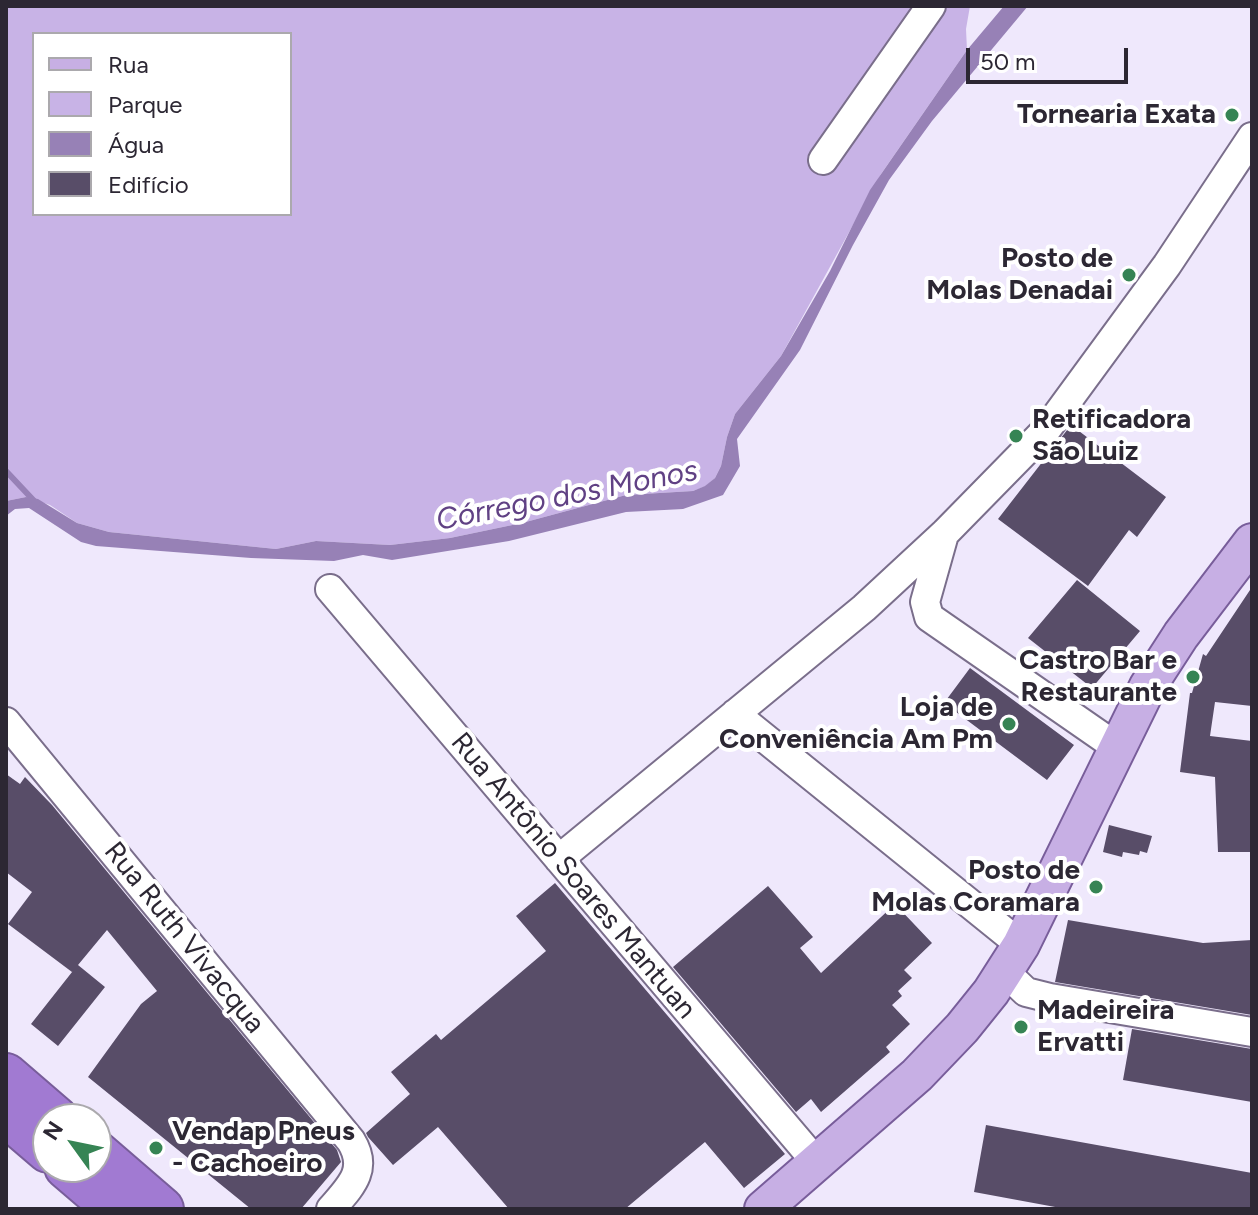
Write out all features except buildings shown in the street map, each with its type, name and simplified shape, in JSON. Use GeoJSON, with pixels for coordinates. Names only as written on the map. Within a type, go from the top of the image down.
{"type":"FeatureCollection","features":[{"type":"Feature","properties":{"kind":"highway"},"geometry":{"type":"LineString","coordinates":[[6,1075],[38,1103]]}},
{"type":"Feature","properties":{"kind":"highway"},"geometry":{"type":"LineString","coordinates":[[6,1115],[32,1137]]}},
{"type":"Feature","properties":{"kind":"highway"},"geometry":{"type":"LineString","coordinates":[[112,1166],[162,1209]]}},
{"type":"Feature","properties":{"kind":"highway"},"geometry":{"type":"LineString","coordinates":[[85,1183],[115,1209]]}},
{"type":"Feature","properties":{"kind":"main road"},"geometry":{"type":"LineString","coordinates":[[763,1209],[917,1075],[962,1028],[1013,959],[1148,686],[1181,635],[1252,542]]}},
{"type":"Feature","properties":{"kind":"street"},"geometry":{"type":"LineString","coordinates":[[823,160],[931,6]]}},
{"type":"Feature","properties":{"kind":"street"},"geometry":{"type":"LineString","coordinates":[[559,859],[864,608],[945,533],[1046,430],[1167,265],[1252,137]]}},
{"type":"Feature","properties":{"kind":"street"},"geometry":{"type":"LineString","coordinates":[[945,533],[925,602],[929,617],[1118,748]]}},
{"type":"Feature","properties":{"kind":"street","name":"Rua Antônio Soares Mantuan"},"geometry":{"type":"LineString","coordinates":[[330,589],[817,1163]]}},
{"type":"Feature","properties":{"kind":"street"},"geometry":{"type":"LineString","coordinates":[[735,714],[1013,959],[1026,992],[1252,1032]]}},
{"type":"Feature","properties":{"kind":"street","name":"Rua Ruth Vivacqua"},"geometry":{"type":"LineString","coordinates":[[6,722],[351,1141],[360,1156],[355,1178],[331,1209]]}},
{"type":"Feature","properties":{"kind":"green space"},"geometry":{"type":"Polygon","coordinates":[[[6,6],[970,6],[966,29],[967,50],[881,174],[781,356],[735,414],[721,466],[706,486],[693,491],[626,495],[522,523],[450,538],[390,545],[316,541],[276,549],[109,532],[77,523],[50,505],[26,497],[6,501],[6,6]]]}},
{"type":"Feature","properties":{"kind":"water"},"geometry":{"type":"Polygon","coordinates":[[[1004,6],[1028,6],[932,121],[889,180],[800,350],[737,439],[740,466],[723,495],[683,509],[626,512],[509,541],[392,560],[363,555],[334,561],[251,558],[96,546],[81,542],[29,508],[15,509],[6,516],[6,501],[26,497],[38,499],[77,523],[109,532],[276,549],[316,541],[390,545],[450,538],[522,523],[626,495],[693,491],[705,486],[715,478],[721,466],[735,414],[781,356],[830,271],[870,190],[967,50],[1004,6]]]}},
{"type":"Feature","properties":{"kind":"waterway"},"geometry":{"type":"LineString","coordinates":[[6,471],[37,504]]}},
{"type":"Feature","properties":{"kind":"place","name":"Tornearia Exata"},"geometry":{"type":"Point","coordinates":[1232,115]}},
{"type":"Feature","properties":{"kind":"place","name":"Posto de Molas Denadai"},"geometry":{"type":"Point","coordinates":[1129,275]}},
{"type":"Feature","properties":{"kind":"place","name":"Retificadora São Luiz"},"geometry":{"type":"Point","coordinates":[1016,436]}},
{"type":"Feature","properties":{"kind":"place","name":"Castro Bar e Restaurante"},"geometry":{"type":"Point","coordinates":[1193,677]}},
{"type":"Feature","properties":{"kind":"place","name":"Loja de Conveniência Am Pm"},"geometry":{"type":"Point","coordinates":[1009,724]}},
{"type":"Feature","properties":{"kind":"place","name":"Posto de Molas Coramara"},"geometry":{"type":"Point","coordinates":[1096,887]}},
{"type":"Feature","properties":{"kind":"place","name":"Madeireira Ervatti"},"geometry":{"type":"Point","coordinates":[1021,1027]}},
{"type":"Feature","properties":{"kind":"place","name":"Vendap Pneus - Cachoeiro"},"geometry":{"type":"Point","coordinates":[156,1148]}},
{"type":"Feature","properties":{"kind":"water label","name":"Córrego dos Monos"},"geometry":{"type":"Point","coordinates":[567,496]}}]}
